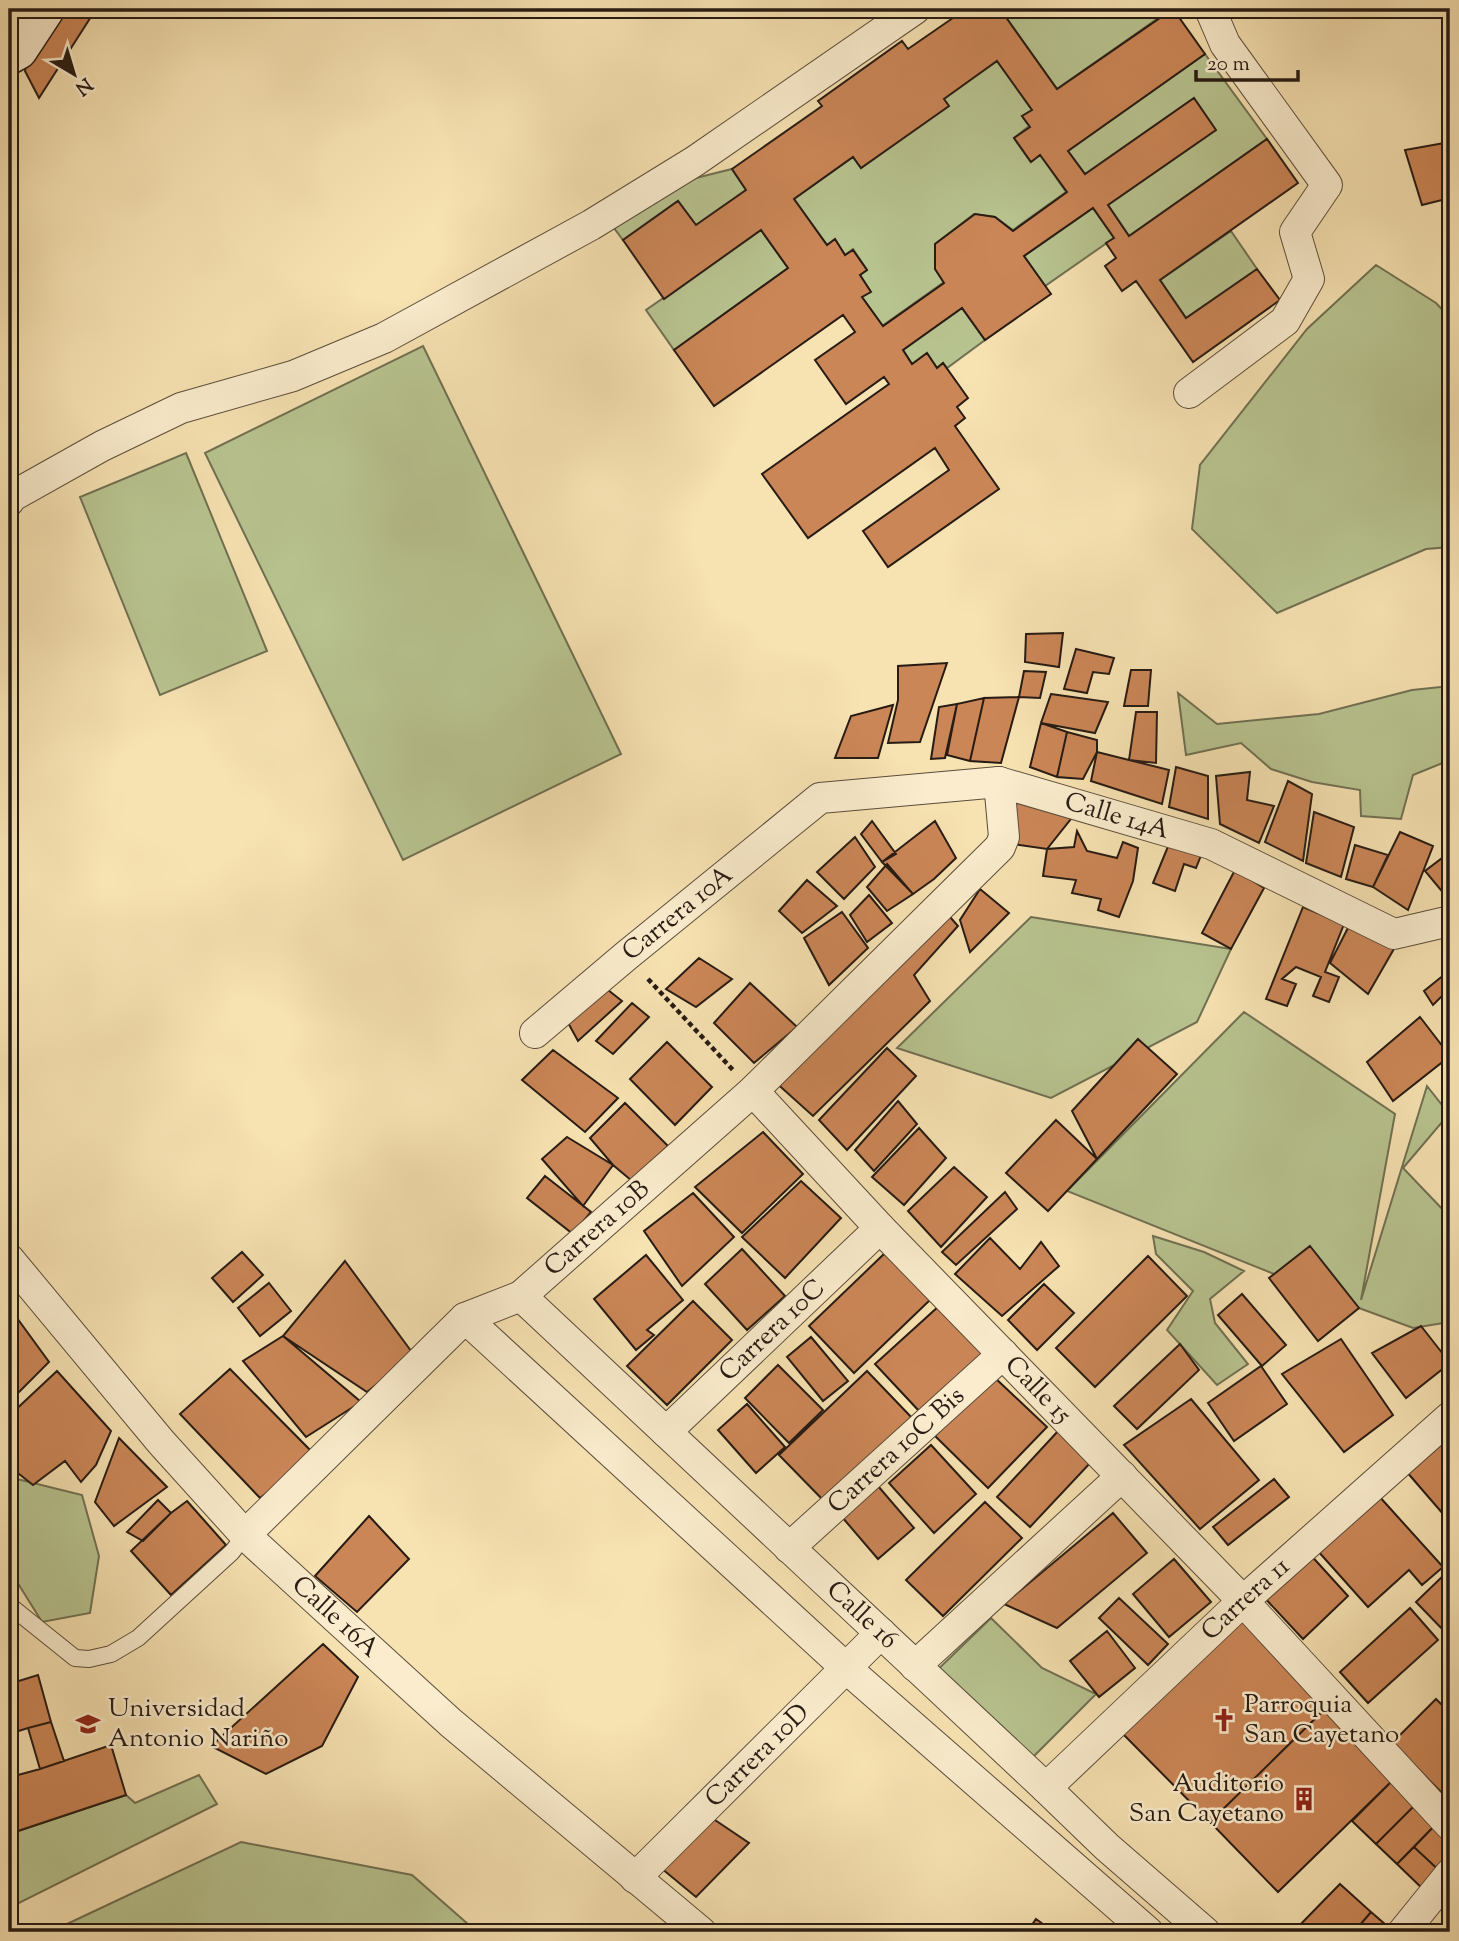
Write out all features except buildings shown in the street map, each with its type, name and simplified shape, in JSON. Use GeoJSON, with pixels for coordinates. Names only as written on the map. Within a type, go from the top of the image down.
{"type":"FeatureCollection","features":[{"type":"Feature","properties":{"kind":"street"},"geometry":{"type":"LineString","coordinates":[[9,55],[18,50],[45,9]]}},
{"type":"Feature","properties":{"kind":"street"},"geometry":{"type":"LineString","coordinates":[[9,501],[11,497],[102,446],[181,408],[293,376],[384,338],[477,288],[591,225],[695,161],[915,9]]}},
{"type":"Feature","properties":{"kind":"street"},"geometry":{"type":"LineString","coordinates":[[1189,393],[1285,321],[1309,279],[1295,232],[1328,185],[1225,44],[1210,9]]}},
{"type":"Feature","properties":{"kind":"street","name":"Calle 14A"},"geometry":{"type":"LineString","coordinates":[[820,798],[999,782],[1211,844],[1394,934],[1450,921]]}},
{"type":"Feature","properties":{"kind":"street","name":"Carrera 10B"},"geometry":{"type":"LineString","coordinates":[[244,1535],[465,1318],[521,1296],[753,1091],[1000,847],[1004,837],[999,782]]}},
{"type":"Feature","properties":{"kind":"street","name":"Carrera 10A"},"geometry":{"type":"LineString","coordinates":[[535,1033],[820,798]]}},
{"type":"Feature","properties":{"kind":"street","name":"Calle 15"},"geometry":{"type":"LineString","coordinates":[[753,1091],[880,1228],[1243,1601],[1450,1825]]}},
{"type":"Feature","properties":{"kind":"street","name":"Carrera 10C"},"geometry":{"type":"LineString","coordinates":[[666,1432],[880,1228]]}},
{"type":"Feature","properties":{"kind":"street","name":"Calle 16A"},"geometry":{"type":"LineString","coordinates":[[9,1259],[161,1442],[244,1535],[451,1723],[701,1932]]}},
{"type":"Feature","properties":{"kind":"street","name":"Calle 16"},"geometry":{"type":"LineString","coordinates":[[521,1296],[1107,1847],[1205,1932]]}},
{"type":"Feature","properties":{"kind":"street","name":"Calle 16"},"geometry":{"type":"LineString","coordinates":[[465,1318],[846,1668],[1148,1932]]}},
{"type":"Feature","properties":{"kind":"street","name":"Carrera 10C Bis"},"geometry":{"type":"LineString","coordinates":[[789,1548],[1003,1354]]}},
{"type":"Feature","properties":{"kind":"street","name":"Carrera 11"},"geometry":{"type":"LineString","coordinates":[[1046,1788],[1243,1601],[1450,1417]]}},
{"type":"Feature","properties":{"kind":"street"},"geometry":{"type":"LineString","coordinates":[[915,1666],[1122,1476]]}},
{"type":"Feature","properties":{"kind":"street","name":"Carrera 10D"},"geometry":{"type":"LineString","coordinates":[[635,1878],[881,1633]]}},
{"type":"Feature","properties":{"kind":"street"},"geometry":{"type":"LineString","coordinates":[[1081,1875],[1107,1847]]}},
{"type":"Feature","properties":{"kind":"street"},"geometry":{"type":"LineString","coordinates":[[1403,1932],[1450,1874]]}},
{"type":"Feature","properties":{"kind":"lane","name":"Carrera 10B"},"geometry":{"type":"LineString","coordinates":[[9,1605],[75,1658],[89,1659],[111,1654],[138,1638],[232,1552],[244,1535]]}},
{"type":"Feature","properties":{"kind":"path"},"geometry":{"type":"LineString","coordinates":[[626,956],[753,1091]]}},
{"type":"Feature","properties":{"kind":"green space"},"geometry":{"type":"Polygon","coordinates":[[[1000,9],[1171,9],[1057,89],[1000,9]]]}},
{"type":"Feature","properties":{"kind":"green space"},"geometry":{"type":"Polygon","coordinates":[[[1205,54],[1267,139],[1129,236],[1108,205],[1216,130],[1085,174],[1068,151],[1205,54]]]}},
{"type":"Feature","properties":{"kind":"green space"},"geometry":{"type":"Polygon","coordinates":[[[997,61],[1032,110],[1022,116],[1029,126],[1014,138],[1030,161],[1040,154],[1066,192],[1013,230],[995,217],[974,214],[935,244],[935,269],[944,282],[882,326],[862,297],[870,291],[860,275],[867,270],[853,249],[845,255],[835,240],[827,245],[794,199],[853,157],[861,168],[943,98],[997,61]]]}},
{"type":"Feature","properties":{"kind":"green space"},"geometry":{"type":"Polygon","coordinates":[[[732,169],[746,190],[696,225],[678,201],[623,240],[614,228],[680,182],[732,169]]]}},
{"type":"Feature","properties":{"kind":"green space"},"geometry":{"type":"Polygon","coordinates":[[[1093,208],[1114,238],[1045,286],[1024,256],[1093,208]]]}},
{"type":"Feature","properties":{"kind":"green space"},"geometry":{"type":"Polygon","coordinates":[[[761,230],[788,268],[674,350],[646,310],[761,230]]]}},
{"type":"Feature","properties":{"kind":"green space"},"geometry":{"type":"Polygon","coordinates":[[[1231,231],[1257,269],[1186,318],[1160,280],[1231,231]]]}},
{"type":"Feature","properties":{"kind":"green space"},"geometry":{"type":"Polygon","coordinates":[[[1376,265],[1436,303],[1450,318],[1450,547],[1426,549],[1277,613],[1192,529],[1200,465],[1307,329],[1376,265]]]}},
{"type":"Feature","properties":{"kind":"green space"},"geometry":{"type":"Polygon","coordinates":[[[962,308],[985,340],[947,368],[943,363],[937,368],[927,354],[912,364],[903,350],[962,308]]]}},
{"type":"Feature","properties":{"kind":"green space"},"geometry":{"type":"Polygon","coordinates":[[[423,346],[621,754],[403,860],[205,453],[423,346]]]}},
{"type":"Feature","properties":{"kind":"green space"},"geometry":{"type":"Polygon","coordinates":[[[186,453],[267,651],[160,695],[80,497],[186,453]]]}},
{"type":"Feature","properties":{"kind":"green space"},"geometry":{"type":"Polygon","coordinates":[[[1450,686],[1450,760],[1413,775],[1401,819],[1361,816],[1360,790],[1312,782],[1271,769],[1241,743],[1186,755],[1178,693],[1217,724],[1319,714],[1412,690],[1450,686]]]}},
{"type":"Feature","properties":{"kind":"green space"},"geometry":{"type":"Polygon","coordinates":[[[1031,917],[1231,949],[1197,1022],[1051,1098],[897,1048],[1031,917]]]}},
{"type":"Feature","properties":{"kind":"green space"},"geometry":{"type":"Polygon","coordinates":[[[1244,1012],[1395,1114],[1361,1300],[1427,1086],[1449,1114],[1403,1168],[1447,1214],[1450,1322],[1413,1328],[1067,1191],[1244,1012]]]}},
{"type":"Feature","properties":{"kind":"green space"},"geometry":{"type":"Polygon","coordinates":[[[1153,1236],[1204,1252],[1244,1271],[1210,1299],[1215,1323],[1248,1364],[1217,1385],[1167,1330],[1193,1291],[1156,1254],[1153,1236]]]}},
{"type":"Feature","properties":{"kind":"green space"},"geometry":{"type":"Polygon","coordinates":[[[9,1477],[82,1495],[99,1556],[90,1613],[42,1622],[9,1569],[9,1477]]]}},
{"type":"Feature","properties":{"kind":"green space"},"geometry":{"type":"Polygon","coordinates":[[[991,1618],[1042,1668],[1096,1694],[1019,1771],[928,1679],[991,1618]]]}},
{"type":"Feature","properties":{"kind":"green space"},"geometry":{"type":"Polygon","coordinates":[[[199,1775],[217,1804],[9,1908],[9,1834],[126,1795],[135,1803],[199,1775]]]}},
{"type":"Feature","properties":{"kind":"green space"},"geometry":{"type":"Polygon","coordinates":[[[241,1842],[412,1875],[477,1932],[50,1932],[241,1842]]]}},
{"type":"Feature","properties":{"kind":"place","name":"Parroquia San Cayetano"},"geometry":{"type":"Point","coordinates":[1224,1720]}},
{"type":"Feature","properties":{"kind":"place","name":"Universidad Antonio Nariño"},"geometry":{"type":"Point","coordinates":[88,1724]}},
{"type":"Feature","properties":{"kind":"place","name":"Auditorio San Cayetano"},"geometry":{"type":"Point","coordinates":[1304,1799]}}]}
